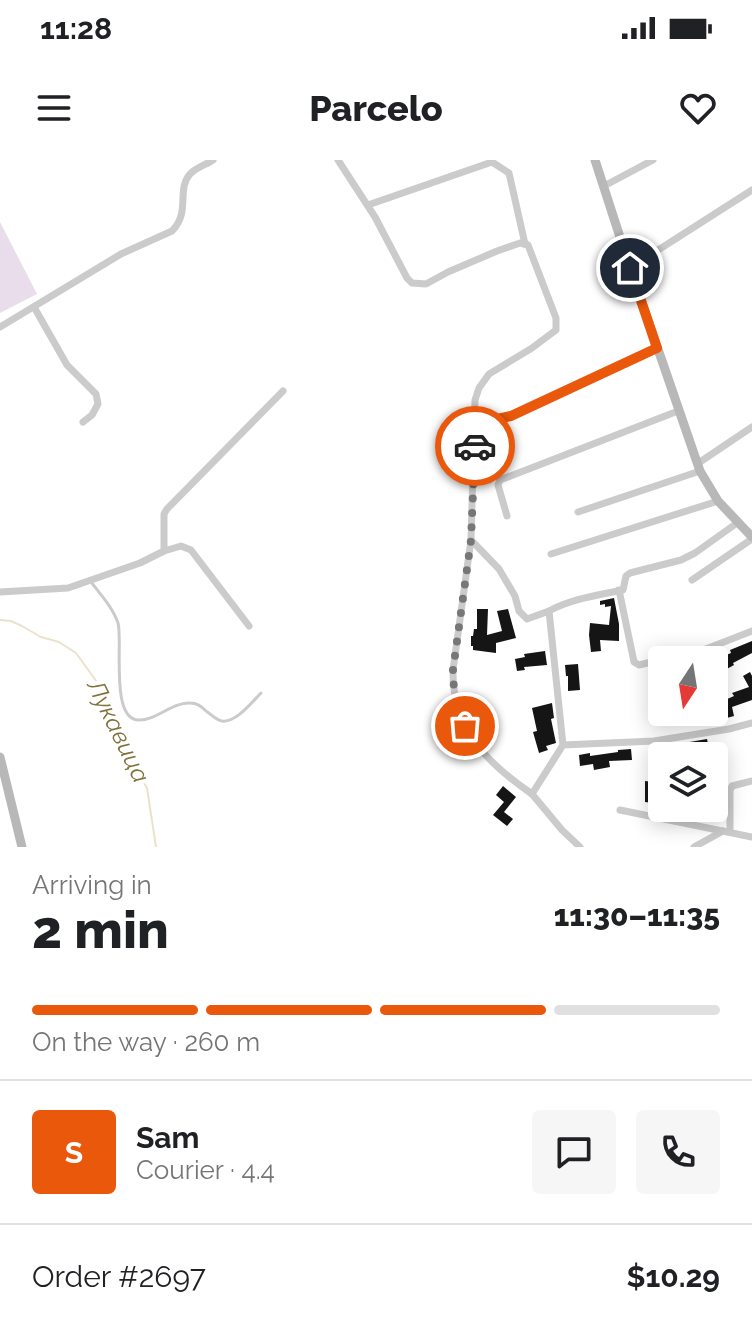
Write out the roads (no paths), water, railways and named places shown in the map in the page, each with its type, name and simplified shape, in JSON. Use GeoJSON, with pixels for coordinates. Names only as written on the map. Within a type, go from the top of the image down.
{"type":"FeatureCollection","features":[{"type":"Feature","properties":{"kind":"street"},"geometry":{"type":"LineString","coordinates":[[0,327],[121,254],[172,231],[183,216],[185,184],[190,173],[213,160]]}},
{"type":"Feature","properties":{"kind":"street"},"geometry":{"type":"LineString","coordinates":[[338,160],[368,205],[412,283],[426,284],[520,243],[530,248],[557,325],[556,330],[532,348],[489,374],[475,400],[471,540],[453,690],[465,726],[483,752],[504,774],[532,794],[580,847]]}},
{"type":"Feature","properties":{"kind":"street"},"geometry":{"type":"LineString","coordinates":[[595,160],[698,468],[718,501],[752,538],[692,580]]}},
{"type":"Feature","properties":{"kind":"street"},"geometry":{"type":"LineString","coordinates":[[604,186],[653,160]]}},
{"type":"Feature","properties":{"kind":"street"},"geometry":{"type":"LineString","coordinates":[[368,205],[492,162],[509,173],[525,244]]}},
{"type":"Feature","properties":{"kind":"street"},"geometry":{"type":"LineString","coordinates":[[630,268],[752,190]]}},
{"type":"Feature","properties":{"kind":"street"},"geometry":{"type":"LineString","coordinates":[[34,307],[67,365],[96,394],[98,404],[92,415],[83,422]]}},
{"type":"Feature","properties":{"kind":"street"},"geometry":{"type":"LineString","coordinates":[[475,424],[511,416],[657,348]]}},
{"type":"Feature","properties":{"kind":"street"},"geometry":{"type":"LineString","coordinates":[[164,551],[164,514],[167,509],[283,391]]}},
{"type":"Feature","properties":{"kind":"street"},"geometry":{"type":"LineString","coordinates":[[507,516],[498,485],[500,480],[678,411]]}},
{"type":"Feature","properties":{"kind":"street"},"geometry":{"type":"LineString","coordinates":[[578,512],[698,468],[752,427]]}},
{"type":"Feature","properties":{"kind":"street"},"geometry":{"type":"LineString","coordinates":[[551,554],[718,501]]}},
{"type":"Feature","properties":{"kind":"street"},"geometry":{"type":"LineString","coordinates":[[471,540],[499,569],[515,596],[522,616],[527,619],[576,600],[623,590],[626,576],[630,573],[681,560],[737,523]]}},
{"type":"Feature","properties":{"kind":"street"},"geometry":{"type":"LineString","coordinates":[[0,592],[68,588],[181,546],[191,550],[249,626]]}},
{"type":"Feature","properties":{"kind":"street"},"geometry":{"type":"LineString","coordinates":[[619,590],[634,662],[639,665],[706,649],[752,631]]}},
{"type":"Feature","properties":{"kind":"street"},"geometry":{"type":"LineString","coordinates":[[532,794],[563,745],[549,611]]}},
{"type":"Feature","properties":{"kind":"street"},"geometry":{"type":"LineString","coordinates":[[563,745],[654,741],[752,723]]}},
{"type":"Feature","properties":{"kind":"street"},"geometry":{"type":"LineString","coordinates":[[0,757],[22,847]]}},
{"type":"Feature","properties":{"kind":"street"},"geometry":{"type":"LineString","coordinates":[[726,832],[732,786],[752,781]]}},
{"type":"Feature","properties":{"kind":"street"},"geometry":{"type":"LineString","coordinates":[[620,810],[752,837]]}},
{"type":"Feature","properties":{"kind":"street"},"geometry":{"type":"LineString","coordinates":[[694,847],[726,832]]}},
{"type":"Feature","properties":{"kind":"lane"},"geometry":{"type":"LineString","coordinates":[[90,581],[117,621],[120,632],[119,677],[125,711],[131,718],[139,720],[190,703],[225,721],[239,714],[261,693]]}},
{"type":"Feature","properties":{"kind":"waterway","name":"Лукавица"},"geometry":{"type":"LineString","coordinates":[[0,620],[11,621],[76,653],[102,689],[119,742],[147,788],[156,847]]}}]}
